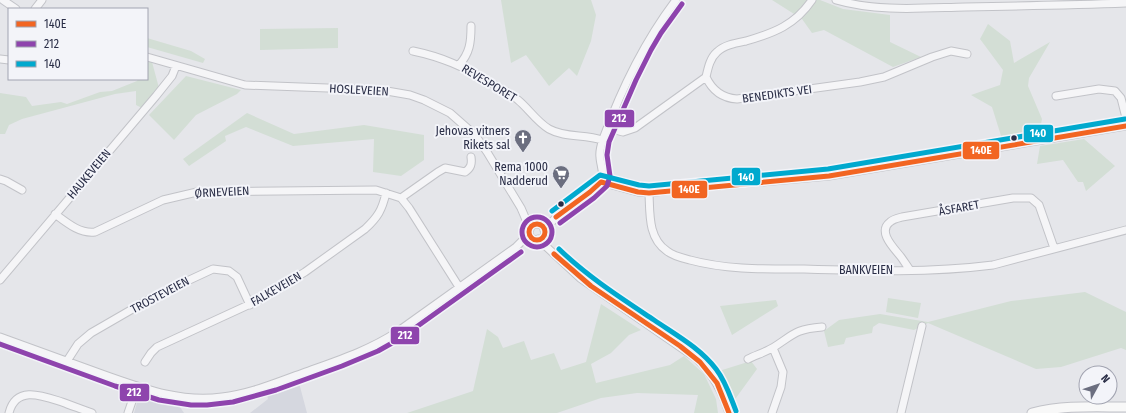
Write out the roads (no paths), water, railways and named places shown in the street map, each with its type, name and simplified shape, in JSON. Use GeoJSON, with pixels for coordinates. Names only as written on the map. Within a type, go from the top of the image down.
{"type":"FeatureCollection","features":[{"type":"Feature","properties":{"kind":"main road"},"geometry":{"type":"LineString","coordinates":[[1032,413],[1071,406],[1126,407]]}},
{"type":"Feature","properties":{"kind":"street"},"geometry":{"type":"LineString","coordinates":[[3,0],[15,8]]}},
{"type":"Feature","properties":{"kind":"street"},"geometry":{"type":"LineString","coordinates":[[36,8],[42,0]]}},
{"type":"Feature","properties":{"kind":"street"},"geometry":{"type":"LineString","coordinates":[[0,337],[137,387],[173,396],[195,399],[223,397],[249,392],[351,356],[378,344],[402,329],[537,232],[590,192],[602,179],[600,155],[602,140],[630,76],[645,47],[655,29],[676,0]]}},
{"type":"Feature","properties":{"kind":"street"},"geometry":{"type":"LineString","coordinates":[[608,128],[623,132],[636,128],[706,76],[711,59],[720,49],[778,30],[799,15],[812,0]]}},
{"type":"Feature","properties":{"kind":"street"},"geometry":{"type":"LineString","coordinates":[[836,0],[877,8],[942,8],[1126,3]]}},
{"type":"Feature","properties":{"kind":"street"},"geometry":{"type":"LineString","coordinates":[[459,64],[464,59],[470,46],[471,26]]}},
{"type":"Feature","properties":{"kind":"street","name":"REVESPORET"},"geometry":{"type":"LineString","coordinates":[[413,51],[459,64],[510,93],[547,128],[572,136],[590,137],[602,140]]}},
{"type":"Feature","properties":{"kind":"street","name":"BENEDIKTS VEI"},"geometry":{"type":"LineString","coordinates":[[706,76],[714,90],[729,99],[736,100],[860,82],[884,77],[932,56],[951,51],[967,54]]}},
{"type":"Feature","properties":{"kind":"street","name":"HOSLEVEIEN"},"geometry":{"type":"LineString","coordinates":[[148,57],[245,85],[381,90],[410,95],[450,113],[475,135],[537,232],[554,254],[570,270],[590,286],[696,358],[719,385],[728,413]]}},
{"type":"Feature","properties":{"kind":"street","name":"HAUKEVEIEN"},"geometry":{"type":"LineString","coordinates":[[0,280],[156,96],[172,76],[176,66]]}},
{"type":"Feature","properties":{"kind":"street"},"geometry":{"type":"LineString","coordinates":[[1056,96],[1099,89],[1115,90],[1121,98],[1126,118]]}},
{"type":"Feature","properties":{"kind":"street"},"geometry":{"type":"LineString","coordinates":[[602,179],[611,180],[622,187],[638,192],[649,193],[829,176],[1126,126]]}},
{"type":"Feature","properties":{"kind":"street"},"geometry":{"type":"LineString","coordinates":[[459,287],[409,208],[401,198],[445,168],[465,172],[470,168],[472,163],[471,157]]}},
{"type":"Feature","properties":{"kind":"street"},"geometry":{"type":"LineString","coordinates":[[0,180],[6,181],[22,190]]}},
{"type":"Feature","properties":{"kind":"street","name":"ØRNEVEIEN"},"geometry":{"type":"LineString","coordinates":[[55,214],[72,226],[88,233],[95,232],[163,200],[197,192],[376,190],[401,198]]}},
{"type":"Feature","properties":{"kind":"street","name":"FALKEVEIEN"},"geometry":{"type":"LineString","coordinates":[[145,362],[157,347],[250,305],[305,272],[365,229],[379,215],[386,193]]}},
{"type":"Feature","properties":{"kind":"street","name":"BANKVEIEN"},"geometry":{"type":"LineString","coordinates":[[649,193],[653,234],[661,246],[668,252],[678,257],[730,267],[910,270],[949,269],[993,265],[1126,230]]}},
{"type":"Feature","properties":{"kind":"street","name":"ÅSFARET"},"geometry":{"type":"LineString","coordinates":[[910,270],[888,241],[886,226],[890,222],[902,217],[1012,198],[1031,198],[1039,204],[1054,248]]}},
{"type":"Feature","properties":{"kind":"street","name":"TROSTEVEIEN"},"geometry":{"type":"LineString","coordinates":[[67,361],[78,344],[91,333],[155,296],[213,269],[229,271],[237,277],[250,305]]}},
{"type":"Feature","properties":{"kind":"street"},"geometry":{"type":"LineString","coordinates":[[901,413],[922,326]]}},
{"type":"Feature","properties":{"kind":"street"},"geometry":{"type":"LineString","coordinates":[[748,359],[773,348],[802,329],[822,327]]}},
{"type":"Feature","properties":{"kind":"street"},"geometry":{"type":"LineString","coordinates":[[772,413],[780,388],[783,372],[773,348]]}},
{"type":"Feature","properties":{"kind":"street"},"geometry":{"type":"LineString","coordinates":[[128,413],[137,387]]}},
{"type":"Feature","properties":{"kind":"street"},"geometry":{"type":"LineString","coordinates":[[8,413],[14,402],[28,394],[41,395],[92,413]]}},
{"type":"Feature","properties":{"kind":"place","name":"Jehovas vitners Rikets sal"},"geometry":{"type":"Point","coordinates":[523,153]}},
{"type":"Feature","properties":{"kind":"place","name":"Rema 1000 Nadderud"},"geometry":{"type":"Point","coordinates":[561,189]}}]}
